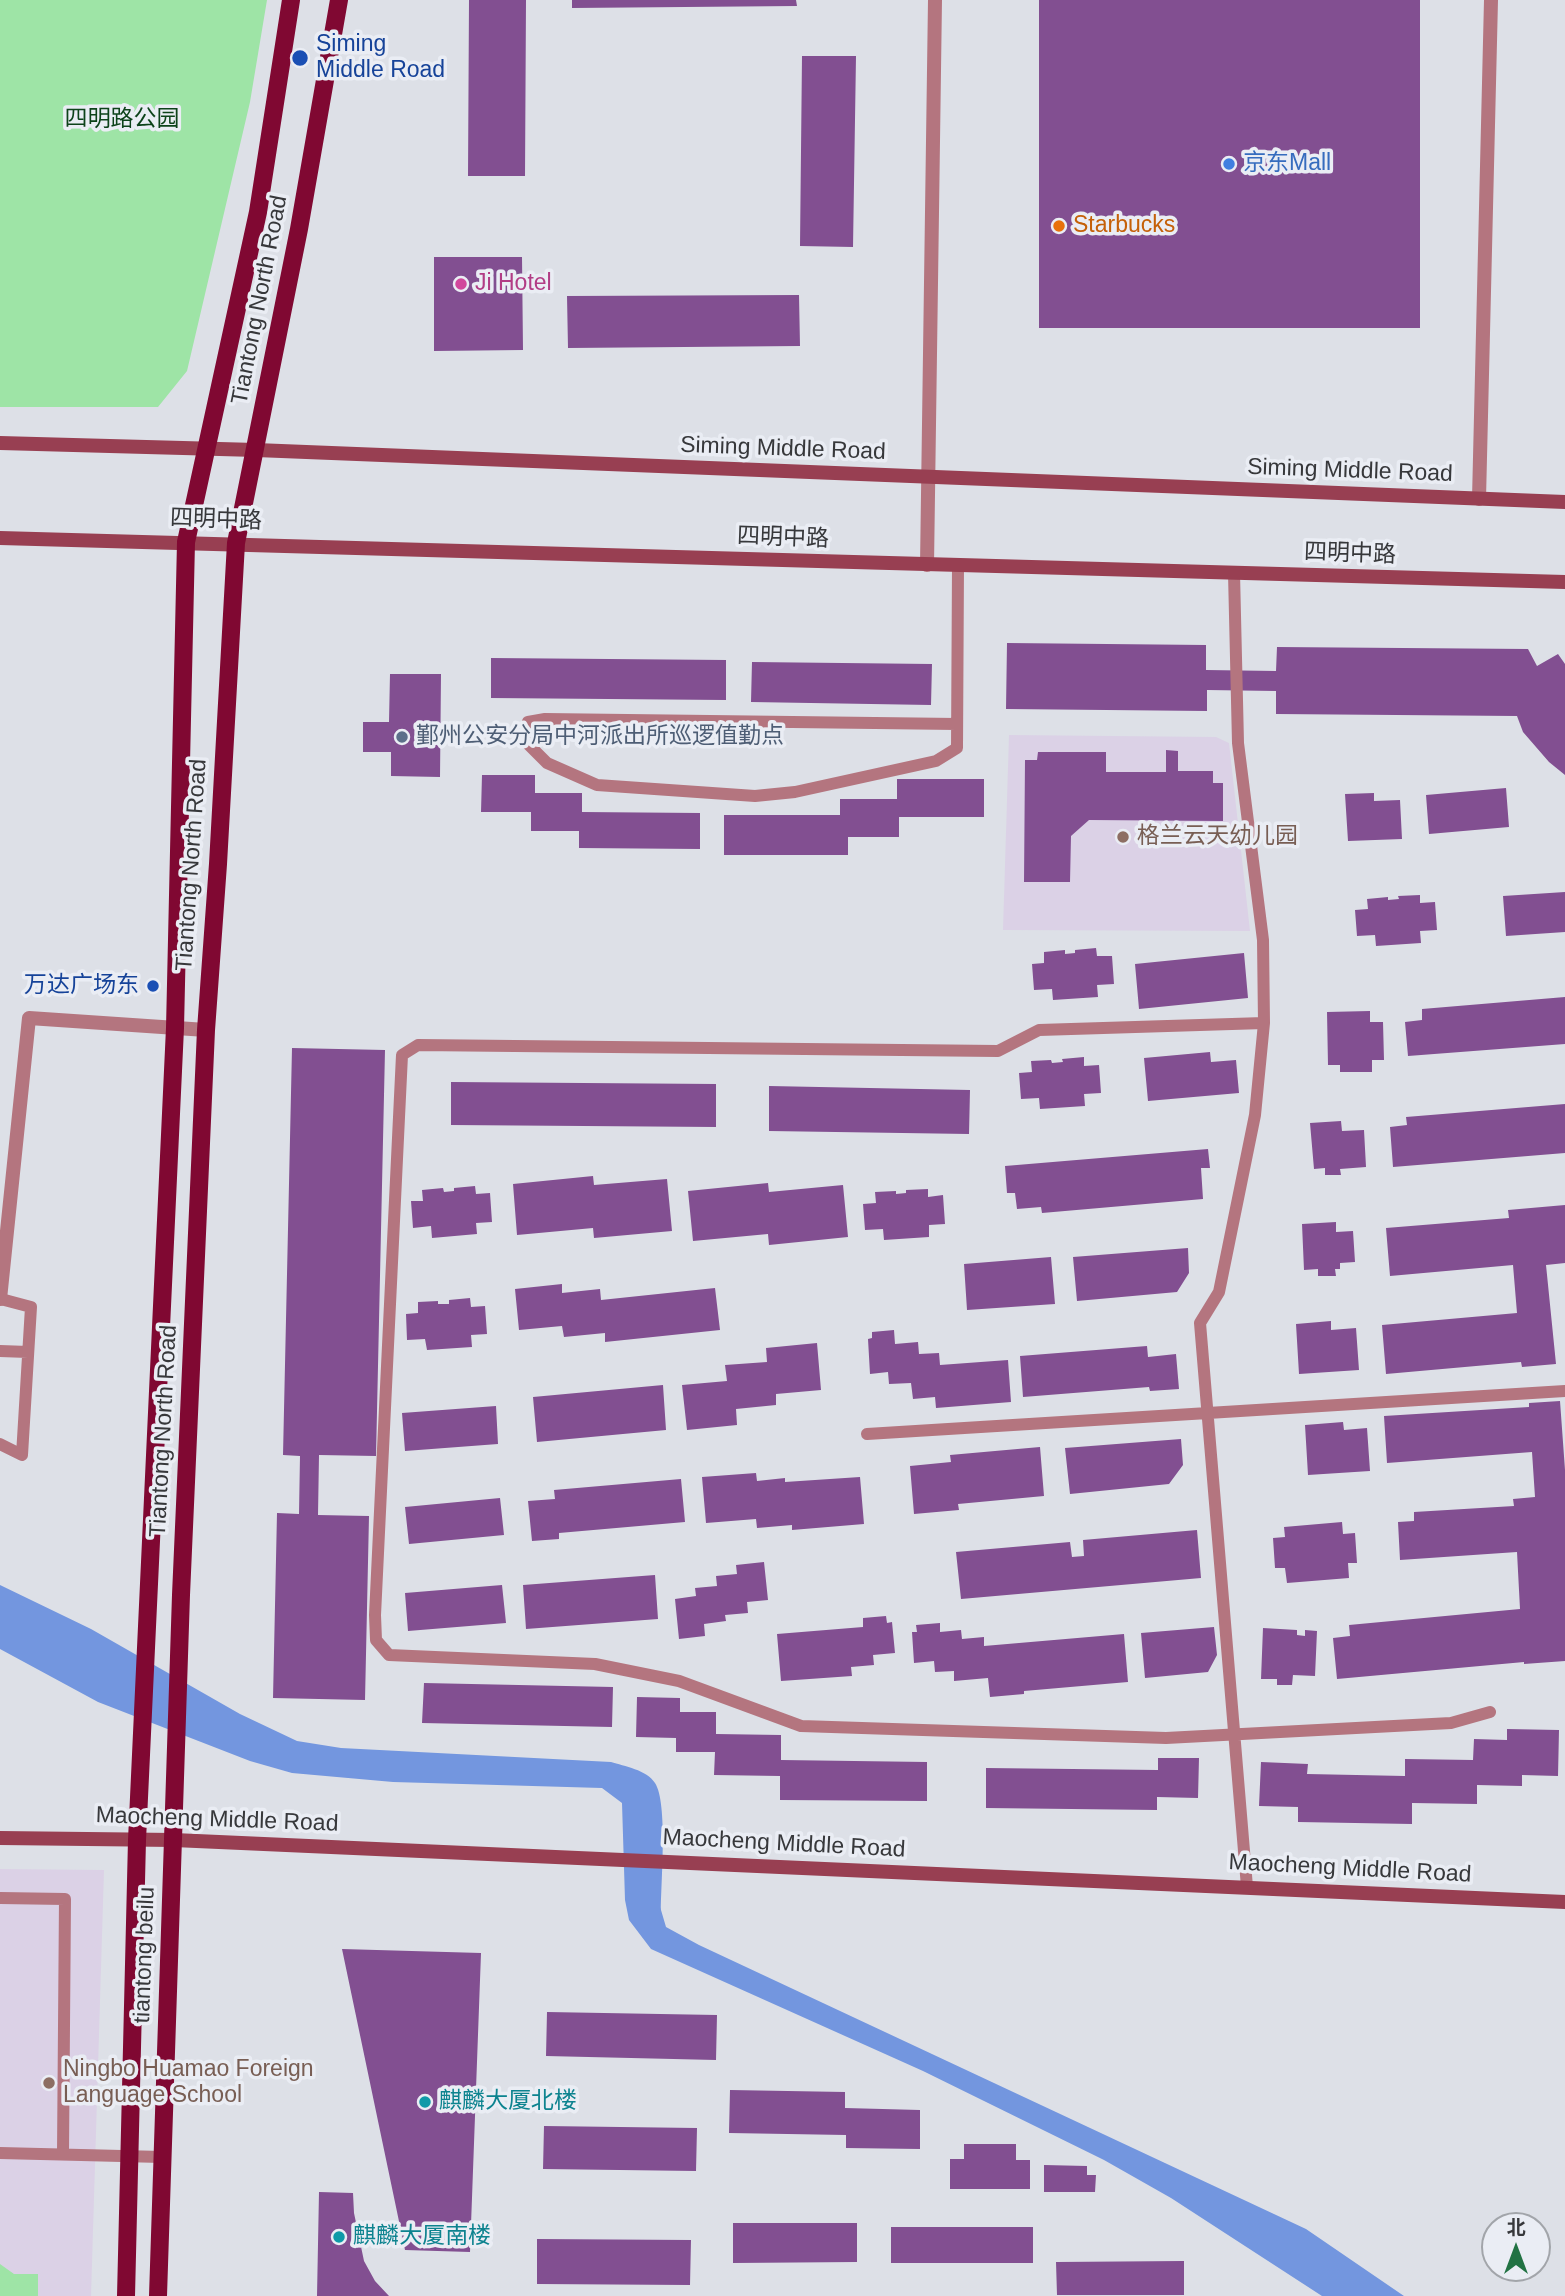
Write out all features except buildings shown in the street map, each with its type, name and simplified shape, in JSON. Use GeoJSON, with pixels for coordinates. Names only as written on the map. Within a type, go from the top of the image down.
{"type":"FeatureCollection","features":[{"type":"Feature","properties":{"kind":"main road"},"geometry":{"type":"LineString","coordinates":[[126,2296],[137,1840],[176,1028],[186,541],[258,212],[291,0]]}},
{"type":"Feature","properties":{"kind":"main road","name":"Tiantong North Road"},"geometry":{"type":"LineString","coordinates":[[176,1742],[206,1030],[236,543],[299,229],[339,0]]}},
{"type":"Feature","properties":{"kind":"main road","name":"Siming Middle Road"},"geometry":{"type":"LineString","coordinates":[[0,443],[256,450],[1565,502]]}},
{"type":"Feature","properties":{"kind":"main road","name":"四明中路"},"geometry":{"type":"LineString","coordinates":[[0,538],[186,541],[412,551],[1565,582]]}},
{"type":"Feature","properties":{"kind":"main road","name":"tiantong beilu"},"geometry":{"type":"LineString","coordinates":[[158,2296],[176,1742]]}},
{"type":"Feature","properties":{"kind":"main road","name":"Maocheng Middle Road"},"geometry":{"type":"LineString","coordinates":[[0,1838],[174,1840],[1565,1902]]}},
{"type":"Feature","properties":{"kind":"street"},"geometry":{"type":"LineString","coordinates":[[927,565],[935,0]]}},
{"type":"Feature","properties":{"kind":"street"},"geometry":{"type":"LineString","coordinates":[[1479,499],[1491,0]]}},
{"type":"Feature","properties":{"kind":"street"},"geometry":{"type":"LineString","coordinates":[[1,1299],[29,1018],[206,1030]]}},
{"type":"Feature","properties":{"kind":"lane"},"geometry":{"type":"LineString","coordinates":[[957,724],[545,719],[528,723],[528,744],[547,763],[597,785],[755,796],[795,793],[936,761],[957,748],[958,566]]}},
{"type":"Feature","properties":{"kind":"lane"},"geometry":{"type":"LineString","coordinates":[[1234,573],[1238,743],[1263,940],[1264,1023],[1255,1115],[1219,1292],[1200,1323],[1247,1887]]}},
{"type":"Feature","properties":{"kind":"lane"},"geometry":{"type":"LineString","coordinates":[[1264,1023],[1039,1030],[998,1051],[418,1045],[402,1055],[375,1615],[376,1640],[389,1655],[595,1664],[679,1681],[801,1726],[1166,1738],[1451,1723],[1490,1712]]}},
{"type":"Feature","properties":{"kind":"lane"},"geometry":{"type":"LineString","coordinates":[[0,1444],[22,1455],[31,1307],[1,1299]]}},
{"type":"Feature","properties":{"kind":"lane"},"geometry":{"type":"LineString","coordinates":[[0,1351],[29,1352]]}},
{"type":"Feature","properties":{"kind":"lane"},"geometry":{"type":"LineString","coordinates":[[867,1434],[1565,1391]]}},
{"type":"Feature","properties":{"kind":"lane"},"geometry":{"type":"LineString","coordinates":[[0,1898],[65,1899],[63,2153]]}},
{"type":"Feature","properties":{"kind":"lane"},"geometry":{"type":"LineString","coordinates":[[0,2152],[162,2157]]}},
{"type":"Feature","properties":{"kind":"shaded area","name":"格兰云天幼儿园"},"geometry":{"type":"Polygon","coordinates":[[[1009,735],[1216,737],[1229,743],[1250,931],[1003,930],[1009,735]]]}},
{"type":"Feature","properties":{"kind":"shaded area","name":"Ningbo Huamao Foreign Language School"},"geometry":{"type":"Polygon","coordinates":[[[0,1869],[104,1870],[91,2296],[0,2296],[0,1869]]]}},
{"type":"Feature","properties":{"kind":"green space","name":"四明路公园"},"geometry":{"type":"Polygon","coordinates":[[[0,0],[267,0],[250,102],[187,371],[158,407],[0,407],[0,0]]]}},
{"type":"Feature","properties":{"kind":"green space"},"geometry":{"type":"Polygon","coordinates":[[[0,2264],[14,2274],[38,2274],[38,2296],[0,2296],[0,2264]]]}},
{"type":"Feature","properties":{"kind":"water"},"geometry":{"type":"Polygon","coordinates":[[[0,1585],[91,1629],[240,1714],[297,1741],[341,1748],[611,1762],[641,1772],[655,1783],[659,1793],[663,1844],[661,1910],[666,1927],[699,1945],[1306,2229],[1404,2296],[1322,2296],[1171,2198],[1104,2160],[923,2071],[651,1949],[629,1920],[625,1900],[622,1803],[602,1788],[393,1782],[292,1773],[250,1761],[98,1702],[0,1649],[0,1585]]]}},
{"type":"Feature","properties":{"kind":"place","name":"Siming Middle Road"},"geometry":{"type":"Point","coordinates":[300,58]}},
{"type":"Feature","properties":{"kind":"place","name":"京东Mall"},"geometry":{"type":"Point","coordinates":[1229,164]}},
{"type":"Feature","properties":{"kind":"place","name":"Starbucks"},"geometry":{"type":"Point","coordinates":[1059,226]}},
{"type":"Feature","properties":{"kind":"place","name":"Ji Hotel"},"geometry":{"type":"Point","coordinates":[461,284]}},
{"type":"Feature","properties":{"kind":"place","name":"鄞州公安分局中河派出所巡逻值勤点"},"geometry":{"type":"Point","coordinates":[402,737]}},
{"type":"Feature","properties":{"kind":"place","name":"格兰云天幼儿园"},"geometry":{"type":"Point","coordinates":[1123,837]}},
{"type":"Feature","properties":{"kind":"place","name":"万达广场东"},"geometry":{"type":"Point","coordinates":[153,986]}},
{"type":"Feature","properties":{"kind":"place","name":"Ningbo Huamao Foreign Language School"},"geometry":{"type":"Point","coordinates":[49,2083]}},
{"type":"Feature","properties":{"kind":"place","name":"麒麟大厦北楼"},"geometry":{"type":"Point","coordinates":[425,2102]}},
{"type":"Feature","properties":{"kind":"place","name":"麒麟大厦南楼"},"geometry":{"type":"Point","coordinates":[339,2237]}}]}
